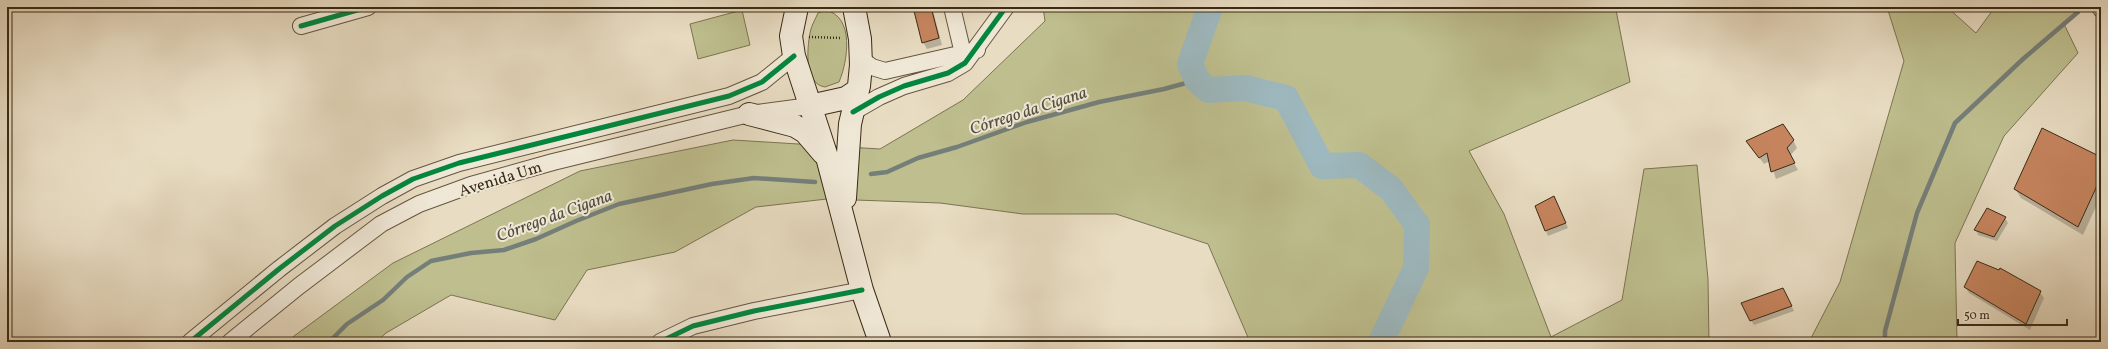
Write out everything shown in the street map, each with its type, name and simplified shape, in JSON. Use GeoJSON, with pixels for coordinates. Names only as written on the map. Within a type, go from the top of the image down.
{"type":"FeatureCollection","features":[{"type":"Feature","properties":{"kind":"main road"},"geometry":{"type":"LineString","coordinates":[[801,9],[792,46],[827,157],[862,290],[880,342]]}},
{"type":"Feature","properties":{"kind":"main road"},"geometry":{"type":"LineString","coordinates":[[843,215],[846,164],[853,112],[858,90],[854,21]]}},
{"type":"Feature","properties":{"kind":"main road"},"geometry":{"type":"LineString","coordinates":[[810,106],[837,101],[858,90]]}},
{"type":"Feature","properties":{"kind":"main road"},"geometry":{"type":"LineString","coordinates":[[749,114],[795,126],[805,132],[827,157]]}},
{"type":"Feature","properties":{"kind":"street"},"geometry":{"type":"LineString","coordinates":[[301,26],[368,7]]}},
{"type":"Feature","properties":{"kind":"street"},"geometry":{"type":"LineString","coordinates":[[952,7],[968,55]]}},
{"type":"Feature","properties":{"kind":"street"},"geometry":{"type":"LineString","coordinates":[[853,112],[879,97],[904,86],[948,73],[968,55],[1006,7]]}},
{"type":"Feature","properties":{"kind":"street"},"geometry":{"type":"LineString","coordinates":[[854,21],[872,68],[885,71],[902,69],[968,55]]}},
{"type":"Feature","properties":{"kind":"street"},"geometry":{"type":"LineString","coordinates":[[190,342],[279,269],[335,226],[382,196],[413,179],[459,163],[729,96],[762,82],[792,46]]}},
{"type":"Feature","properties":{"kind":"street","name":"Avenida Um"},"geometry":{"type":"LineString","coordinates":[[230,342],[299,286],[381,224],[419,204],[471,185],[553,162],[749,114],[810,106]]}},
{"type":"Feature","properties":{"kind":"street"},"geometry":{"type":"LineString","coordinates":[[660,342],[693,326],[754,311],[862,290]]}},
{"type":"Feature","properties":{"kind":"path"},"geometry":{"type":"LineString","coordinates":[[792,46],[854,21]]}},
{"type":"Feature","properties":{"kind":"green space"},"geometry":{"type":"Polygon","coordinates":[[[1043,7],[1622,7],[1616,10],[1630,82],[1469,151],[1504,214],[1551,337],[1622,300],[1644,169],[1697,165],[1708,279],[1709,342],[1250,342],[1208,244],[1116,214],[1023,214],[940,203],[827,199],[756,207],[675,252],[587,270],[555,320],[451,295],[386,333],[376,342],[286,342],[393,263],[580,171],[733,140],[880,149],[963,100],[1045,21],[1043,7]]]}},
{"type":"Feature","properties":{"kind":"green space"},"geometry":{"type":"Polygon","coordinates":[[[1887,7],[1947,7],[1976,33],[1995,7],[2080,7],[2078,12],[2066,22],[2063,22],[2078,53],[2004,136],[1955,243],[1957,342],[1809,342],[1840,282],[1904,61],[1887,7]]]}},
{"type":"Feature","properties":{"kind":"green space"},"geometry":{"type":"Polygon","coordinates":[[[742,10],[750,45],[698,59],[690,24],[742,10]]]}},
{"type":"Feature","properties":{"kind":"green space"},"geometry":{"type":"Polygon","coordinates":[[[825,10],[835,14],[841,21],[847,40],[845,63],[839,82],[825,87],[813,80],[808,65],[808,56],[811,28],[818,13],[825,10]]]}},
{"type":"Feature","properties":{"kind":"building"},"geometry":{"type":"Polygon","coordinates":[[[913,7],[931,7],[939,38],[922,43],[913,7]]]}},
{"type":"Feature","properties":{"kind":"building"},"geometry":{"type":"Polygon","coordinates":[[[1783,124],[1794,140],[1787,148],[1795,163],[1771,172],[1767,153],[1759,158],[1746,141],[1783,124]]]}},
{"type":"Feature","properties":{"kind":"building"},"geometry":{"type":"Polygon","coordinates":[[[2042,128],[2101,157],[2101,177],[2078,227],[2014,189],[2042,128]]]}},
{"type":"Feature","properties":{"kind":"building"},"geometry":{"type":"Polygon","coordinates":[[[1554,196],[1566,223],[1545,231],[1535,206],[1554,196]]]}},
{"type":"Feature","properties":{"kind":"building"},"geometry":{"type":"Polygon","coordinates":[[[1987,208],[2006,217],[1994,237],[1974,230],[1987,208]]]}},
{"type":"Feature","properties":{"kind":"building"},"geometry":{"type":"Polygon","coordinates":[[[1977,261],[1999,270],[2000,268],[2041,291],[2026,324],[1964,287],[1977,261]]]}},
{"type":"Feature","properties":{"kind":"building"},"geometry":{"type":"Polygon","coordinates":[[[1783,288],[1792,306],[1750,321],[1741,303],[1783,288]]]}},
{"type":"Feature","properties":{"kind":"waterway"},"geometry":{"type":"LineString","coordinates":[[1210,7],[1190,64],[1197,80],[1208,90],[1245,88],[1286,98],[1322,166],[1359,165],[1391,189],[1417,225],[1416,268],[1381,342]]}},
{"type":"Feature","properties":{"kind":"waterway"},"geometry":{"type":"LineString","coordinates":[[1885,342],[1885,331],[1917,213],[1955,123],[2023,59],[2078,12],[2080,7]]}},
{"type":"Feature","properties":{"kind":"waterway","name":"Córrego da Cigana"},"geometry":{"type":"LineString","coordinates":[[871,174],[887,172],[918,158],[957,147],[1027,122],[1099,102],[1164,89],[1197,80]]}},
{"type":"Feature","properties":{"kind":"waterway","name":"Córrego da Cigana"},"geometry":{"type":"LineString","coordinates":[[329,342],[347,324],[383,300],[407,277],[431,261],[471,253],[504,250],[536,239],[619,204],[712,184],[754,178],[815,182]]}},
{"type":"Feature","properties":{"kind":"cycle path"},"geometry":{"type":"LineString","coordinates":[[301,26],[368,7]]}},
{"type":"Feature","properties":{"kind":"cycle path"},"geometry":{"type":"LineString","coordinates":[[853,112],[879,97],[904,86],[948,73],[965,63],[1006,7]]}},
{"type":"Feature","properties":{"kind":"cycle path"},"geometry":{"type":"LineString","coordinates":[[190,342],[279,269],[335,226],[382,196],[413,179],[459,163],[729,96],[762,82],[794,56]]}},
{"type":"Feature","properties":{"kind":"cycle path"},"geometry":{"type":"LineString","coordinates":[[660,342],[693,326],[754,311],[862,290]]}}]}
